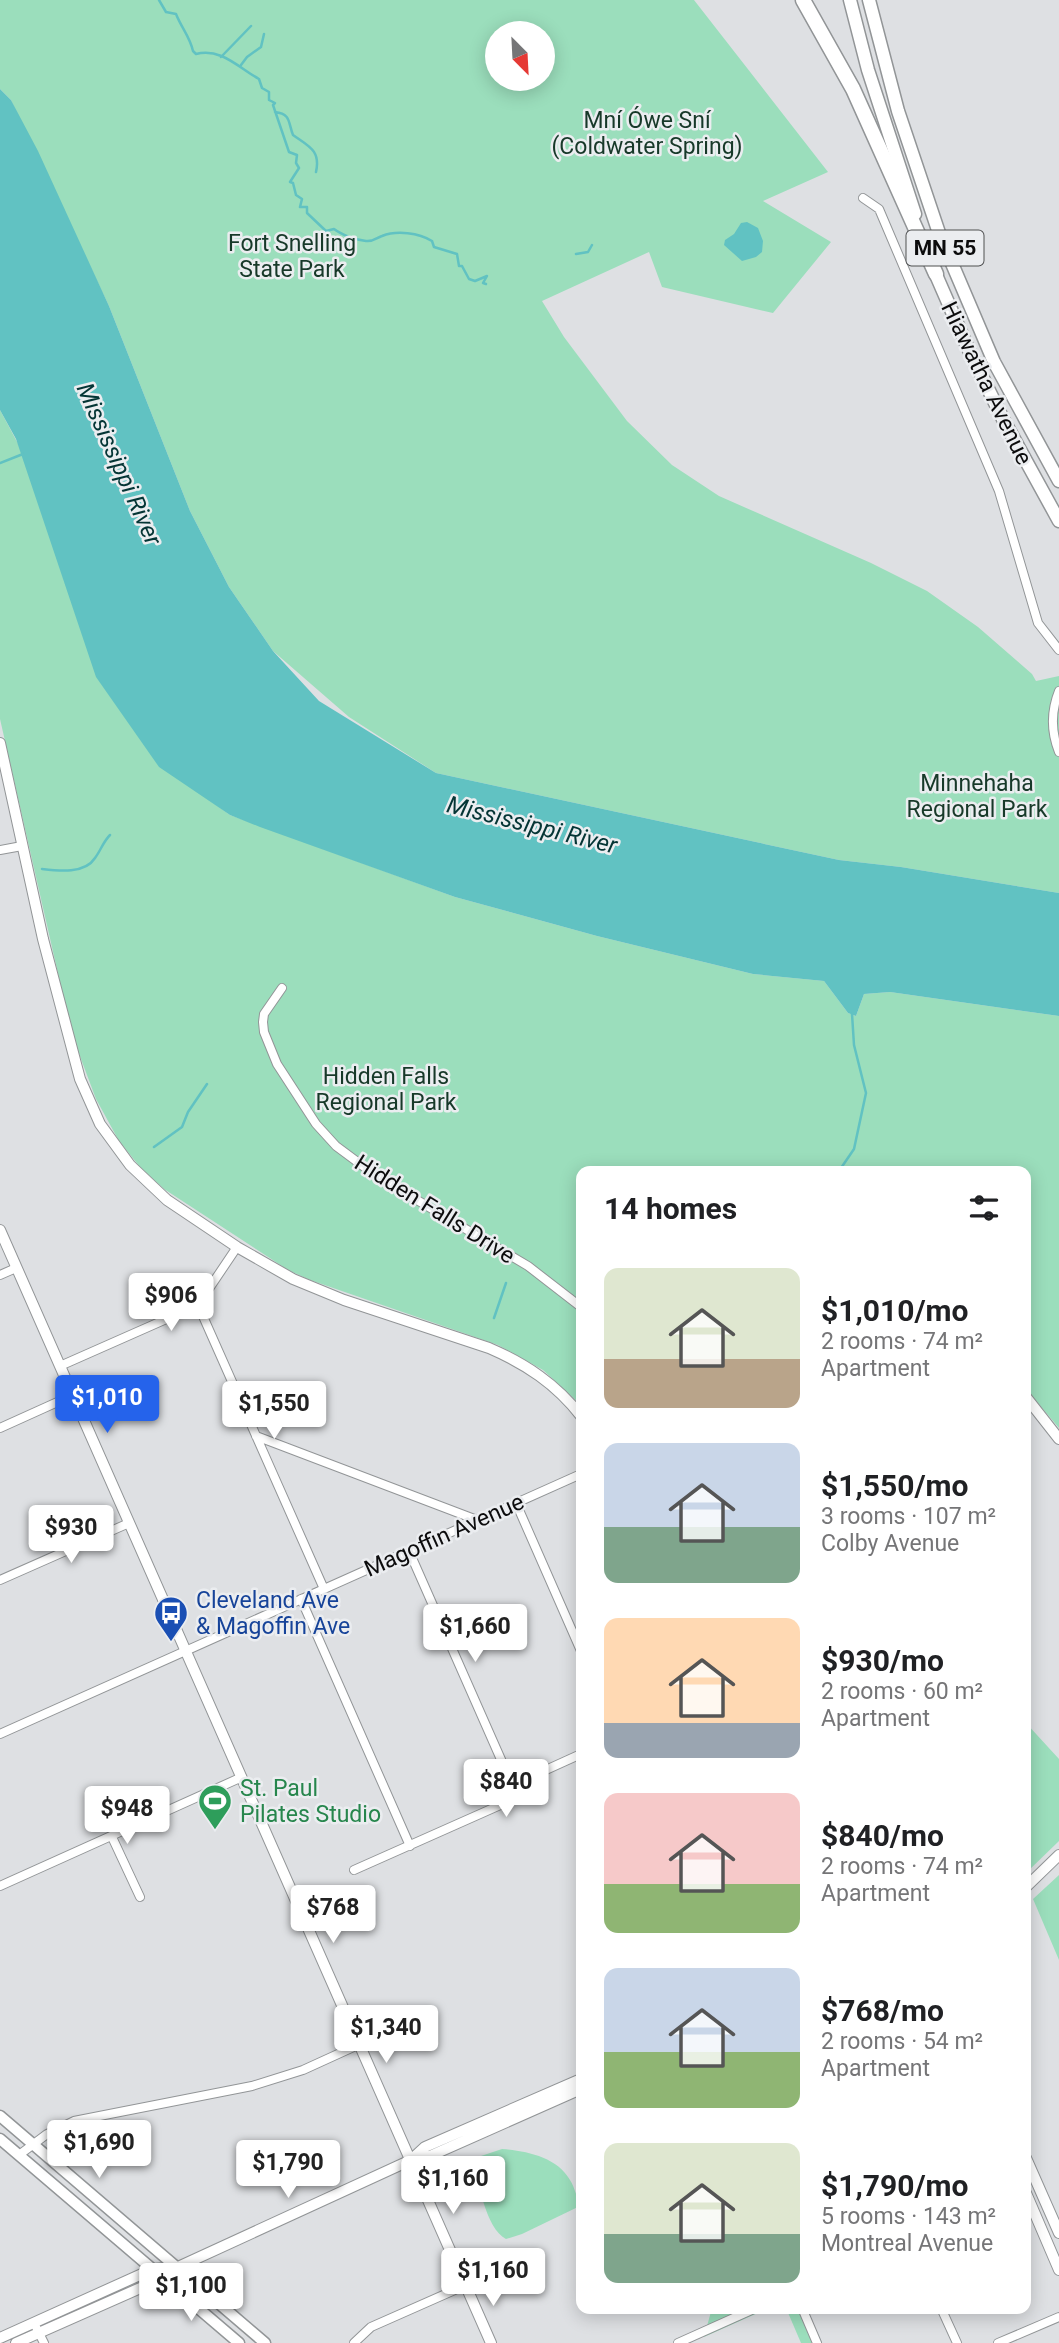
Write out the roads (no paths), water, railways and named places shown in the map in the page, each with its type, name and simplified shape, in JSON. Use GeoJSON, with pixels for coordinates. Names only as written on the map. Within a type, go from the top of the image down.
{"type":"FeatureCollection","features":[{"type":"Feature","properties":{"kind":"highway","name":"MN 55"},"geometry":{"type":"LineString","coordinates":[[803,0],[853,89],[936,274]]}},
{"type":"Feature","properties":{"kind":"highway","name":"Hiawatha Avenue"},"geometry":{"type":"LineString","coordinates":[[850,0],[868,70],[936,274],[1003,419],[1059,521]]}},
{"type":"Feature","properties":{"kind":"highway","name":"Hiawatha Avenue"},"geometry":{"type":"LineString","coordinates":[[869,0],[898,111],[939,233],[994,362],[1059,481]]}},
{"type":"Feature","properties":{"kind":"main road"},"geometry":{"type":"LineString","coordinates":[[0,2116],[265,2343]]}},
{"type":"Feature","properties":{"kind":"main road"},"geometry":{"type":"LineString","coordinates":[[0,2139],[239,2343]]}},
{"type":"Feature","properties":{"kind":"street"},"geometry":{"type":"LineString","coordinates":[[863,198],[879,209],[884,220],[999,491],[1038,623],[1059,650]]}},
{"type":"Feature","properties":{"kind":"street"},"geometry":{"type":"LineString","coordinates":[[1059,691],[1053,719],[1053,733],[1059,752]]}},
{"type":"Feature","properties":{"kind":"street"},"geometry":{"type":"LineString","coordinates":[[0,743],[43,939],[80,1079],[100,1124],[146,1182],[167,1200],[282,1274],[316,1289],[489,1348],[515,1360],[543,1378],[576,1410]]}},
{"type":"Feature","properties":{"kind":"street"},"geometry":{"type":"LineString","coordinates":[[0,850],[22,846]]}},
{"type":"Feature","properties":{"kind":"street","name":"Hidden Falls Drive"},"geometry":{"type":"LineString","coordinates":[[282,988],[264,1014],[264,1032],[277,1064],[316,1124],[336,1146],[375,1175],[528,1266],[576,1303]]}},
{"type":"Feature","properties":{"kind":"street"},"geometry":{"type":"LineString","coordinates":[[0,1230],[491,2343]]}},
{"type":"Feature","properties":{"kind":"street"},"geometry":{"type":"LineString","coordinates":[[60,1366],[198,1305],[237,1247]]}},
{"type":"Feature","properties":{"kind":"street"},"geometry":{"type":"LineString","coordinates":[[0,1275],[16,1268]]}},
{"type":"Feature","properties":{"kind":"street"},"geometry":{"type":"LineString","coordinates":[[198,1305],[324,1589]]}},
{"type":"Feature","properties":{"kind":"street"},"geometry":{"type":"LineString","coordinates":[[0,1428],[73,1395]]}},
{"type":"Feature","properties":{"kind":"street"},"geometry":{"type":"LineString","coordinates":[[1031,1404],[1059,1439]]}},
{"type":"Feature","properties":{"kind":"street"},"geometry":{"type":"LineString","coordinates":[[256,1436],[477,1520]]}},
{"type":"Feature","properties":{"kind":"street","name":"Magoffin Avenue"},"geometry":{"type":"LineString","coordinates":[[0,1734],[576,1476]]}},
{"type":"Feature","properties":{"kind":"street"},"geometry":{"type":"LineString","coordinates":[[516,1503],[576,1640]]}},
{"type":"Feature","properties":{"kind":"street"},"geometry":{"type":"LineString","coordinates":[[0,1580],[129,1523]]}},
{"type":"Feature","properties":{"kind":"street"},"geometry":{"type":"LineString","coordinates":[[408,1551],[514,1789]]}},
{"type":"Feature","properties":{"kind":"street"},"geometry":{"type":"LineString","coordinates":[[301,1600],[410,1846]]}},
{"type":"Feature","properties":{"kind":"street"},"geometry":{"type":"LineString","coordinates":[[354,1870],[507,1802],[514,1789],[526,1779],[576,1756]]}},
{"type":"Feature","properties":{"kind":"street"},"geometry":{"type":"LineString","coordinates":[[0,1886],[242,1777]]}},
{"type":"Feature","properties":{"kind":"street"},"geometry":{"type":"LineString","coordinates":[[112,1837],[140,1897]]}},
{"type":"Feature","properties":{"kind":"street"},"geometry":{"type":"LineString","coordinates":[[1031,1882],[1059,1854]]}},
{"type":"Feature","properties":{"kind":"street"},"geometry":{"type":"LineString","coordinates":[[19,2155],[32,2144],[74,2121],[252,2086],[303,2070],[360,2044]]}},
{"type":"Feature","properties":{"kind":"street"},"geometry":{"type":"LineString","coordinates":[[411,2160],[425,2147],[576,2081]]}},
{"type":"Feature","properties":{"kind":"street"},"geometry":{"type":"LineString","coordinates":[[0,2338],[37,2328],[163,2278],[178,2267],[411,2160],[430,2156],[576,2091]]}},
{"type":"Feature","properties":{"kind":"street"},"geometry":{"type":"LineString","coordinates":[[1031,2170],[1059,2233]]}},
{"type":"Feature","properties":{"kind":"street"},"geometry":{"type":"LineString","coordinates":[[1031,2192],[1039,2188]]}},
{"type":"Feature","properties":{"kind":"street"},"geometry":{"type":"LineString","coordinates":[[1031,2206],[1059,2270]]}},
{"type":"Feature","properties":{"kind":"street"},"geometry":{"type":"LineString","coordinates":[[16,2343],[37,2328],[153,2270],[178,2267]]}},
{"type":"Feature","properties":{"kind":"street"},"geometry":{"type":"LineString","coordinates":[[354,2343],[371,2327],[466,2286]]}},
{"type":"Feature","properties":{"kind":"street"},"geometry":{"type":"LineString","coordinates":[[678,2343],[743,2314]]}},
{"type":"Feature","properties":{"kind":"street"},"geometry":{"type":"LineString","coordinates":[[805,2314],[817,2343]]}},
{"type":"Feature","properties":{"kind":"street"},"geometry":{"type":"LineString","coordinates":[[943,2314],[957,2343]]}},
{"type":"Feature","properties":{"kind":"street"},"geometry":{"type":"LineString","coordinates":[[998,2343],[1059,2317]]}},
{"type":"Feature","properties":{"kind":"street"},"geometry":{"type":"LineString","coordinates":[[37,2328],[44,2343]]}},
{"type":"Feature","properties":{"kind":"water","name":"Mississippi River"},"geometry":{"type":"Polygon","coordinates":[[[0,89],[11,100],[38,151],[109,306],[190,511],[229,587],[273,651],[319,701],[436,773],[839,860],[901,867],[1059,893],[1059,1016],[890,992],[864,994],[856,1016],[848,1013],[824,981],[753,974],[597,936],[455,897],[230,815],[159,767],[96,677],[16,439],[0,410],[0,89]]]}},
{"type":"Feature","properties":{"kind":"water"},"geometry":{"type":"Polygon","coordinates":[[[747,222],[758,228],[763,241],[762,252],[742,261],[724,245],[725,240],[734,234],[741,223],[747,222]]]}},
{"type":"Feature","properties":{"kind":"waterway"},"geometry":{"type":"LineString","coordinates":[[159,0],[166,12],[176,14],[196,54],[214,54],[230,60],[259,79],[262,88],[269,92],[269,100],[275,103],[273,105],[289,152],[297,155],[296,163],[299,168],[290,182],[293,183],[296,195],[302,199],[300,207],[307,207],[307,213],[326,231],[334,229],[349,237],[368,241],[394,233],[421,236],[432,241],[434,247],[457,254],[459,266],[462,266],[469,279],[475,281],[487,276],[483,283],[486,284]]}},
{"type":"Feature","properties":{"kind":"waterway"},"geometry":{"type":"LineString","coordinates":[[221,57],[251,26]]}},
{"type":"Feature","properties":{"kind":"waterway"},"geometry":{"type":"LineString","coordinates":[[241,65],[261,47],[264,34]]}},
{"type":"Feature","properties":{"kind":"waterway"},"geometry":{"type":"LineString","coordinates":[[275,112],[286,117],[293,135],[315,154],[316,172]]}},
{"type":"Feature","properties":{"kind":"waterway"},"geometry":{"type":"LineString","coordinates":[[576,254],[588,252],[592,245]]}},
{"type":"Feature","properties":{"kind":"waterway"},"geometry":{"type":"LineString","coordinates":[[0,463],[23,454]]}},
{"type":"Feature","properties":{"kind":"waterway"},"geometry":{"type":"LineString","coordinates":[[42,869],[71,870],[85,867],[95,858],[110,835]]}},
{"type":"Feature","properties":{"kind":"waterway"},"geometry":{"type":"LineString","coordinates":[[842,1166],[854,1149],[866,1093],[854,1045],[852,1014]]}},
{"type":"Feature","properties":{"kind":"waterway"},"geometry":{"type":"LineString","coordinates":[[154,1147],[182,1127],[188,1112],[207,1084]]}},
{"type":"Feature","properties":{"kind":"waterway"},"geometry":{"type":"LineString","coordinates":[[494,1318],[506,1283]]}},
{"type":"Feature","properties":{"kind":"place","name":"Cleveland Ave & Magoffin Ave"},"geometry":{"type":"Point","coordinates":[171,1643]}},
{"type":"Feature","properties":{"kind":"place","name":"St. Paul Pilates Studio"},"geometry":{"type":"Point","coordinates":[215,1831]}},
{"type":"Feature","properties":{"kind":"park label","name":"Mní Ówe Sní (Coldwater Spring)"},"geometry":{"type":"Point","coordinates":[647,133]}},
{"type":"Feature","properties":{"kind":"park label","name":"Fort Snelling State Park"},"geometry":{"type":"Point","coordinates":[292,256]}},
{"type":"Feature","properties":{"kind":"park label","name":"Minnehaha Regional Park"},"geometry":{"type":"Point","coordinates":[977,796]}},
{"type":"Feature","properties":{"kind":"park label","name":"Hidden Falls Regional Park"},"geometry":{"type":"Point","coordinates":[386,1089]}}]}
